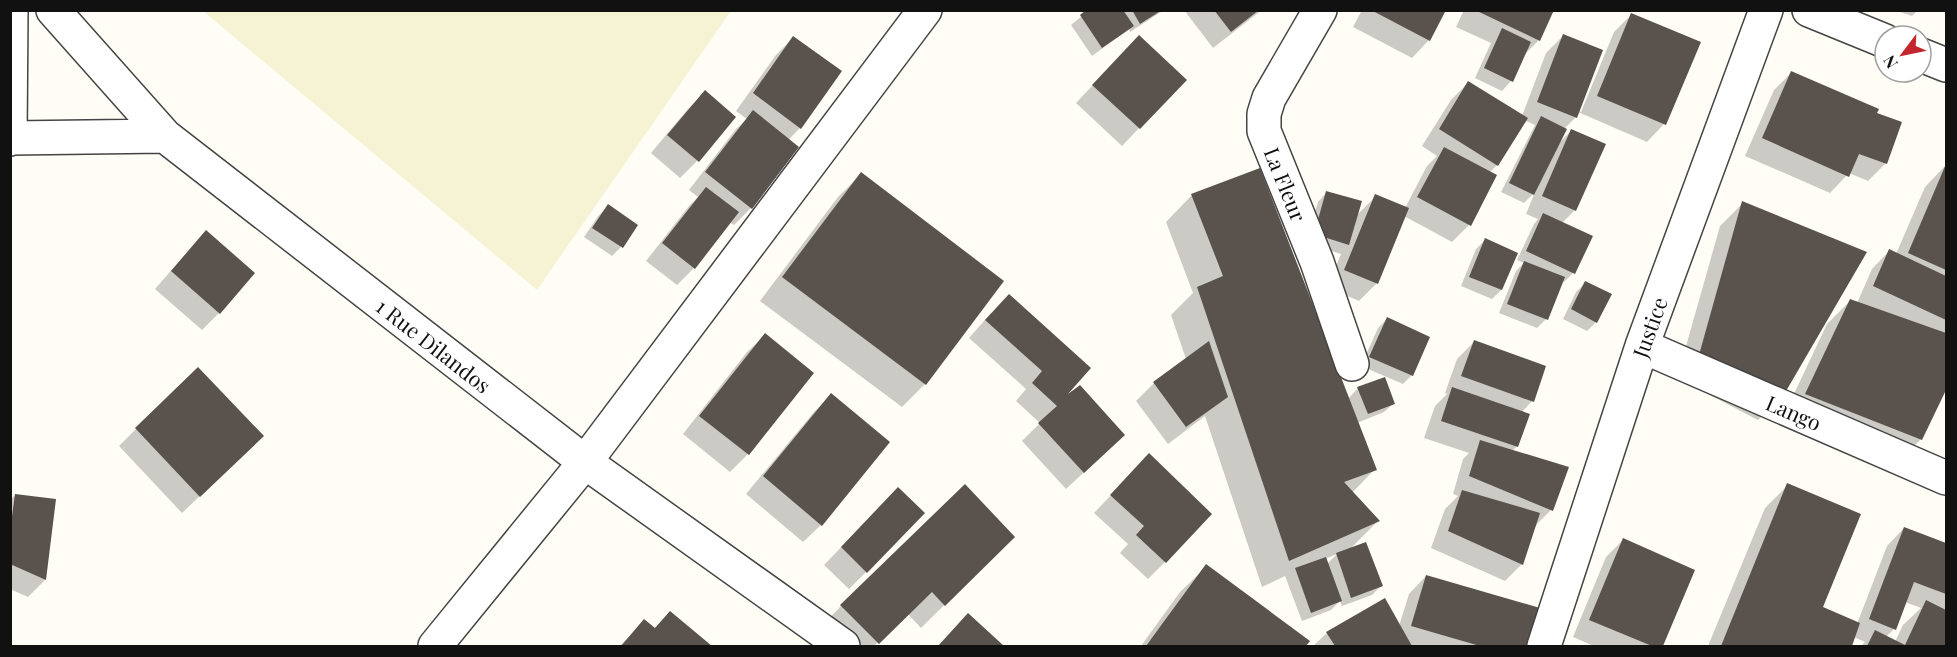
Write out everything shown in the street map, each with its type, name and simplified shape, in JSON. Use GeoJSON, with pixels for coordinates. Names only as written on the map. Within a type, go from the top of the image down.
{"type":"FeatureCollection","features":[{"type":"Feature","properties":{"kind":"street"},"geometry":{"type":"LineString","coordinates":[[11,10],[11,138],[165,136]]}},
{"type":"Feature","properties":{"kind":"street","name":"1 Rue Dilandos"},"geometry":{"type":"LineString","coordinates":[[53,10],[165,136],[585,462],[843,646]]}},
{"type":"Feature","properties":{"kind":"street"},"geometry":{"type":"LineString","coordinates":[[435,646],[585,462],[925,10]]}},
{"type":"Feature","properties":{"kind":"street","name":"La Fleur"},"geometry":{"type":"LineString","coordinates":[[1320,10],[1269,98],[1264,114],[1264,131],[1317,262],[1352,364]]}},
{"type":"Feature","properties":{"kind":"street","name":"Justice"},"geometry":{"type":"LineString","coordinates":[[1544,646],[1642,346],[1766,10]]}},
{"type":"Feature","properties":{"kind":"street"},"geometry":{"type":"LineString","coordinates":[[1809,10],[1873,36]]}},
{"type":"Feature","properties":{"kind":"street","name":"Lango"},"geometry":{"type":"LineString","coordinates":[[1642,346],[1947,478]]}},
{"type":"Feature","properties":{"kind":"shaded area"},"geometry":{"type":"Polygon","coordinates":[[[203,11],[731,11],[537,290],[203,11]]]}},
{"type":"Feature","properties":{"kind":"building"},"geometry":{"type":"Polygon","coordinates":[[[1086,10],[1123,10],[1134,26],[1102,48],[1080,15],[1086,10]]]}},
{"type":"Feature","properties":{"kind":"building"},"geometry":{"type":"Polygon","coordinates":[[[1132,10],[1162,10],[1140,24],[1132,10]]]}},
{"type":"Feature","properties":{"kind":"building"},"geometry":{"type":"Polygon","coordinates":[[[1214,10],[1259,10],[1231,32],[1214,10]]]}},
{"type":"Feature","properties":{"kind":"building"},"geometry":{"type":"Polygon","coordinates":[[[1371,10],[1446,10],[1430,41],[1371,10]]]}},
{"type":"Feature","properties":{"kind":"building"},"geometry":{"type":"Polygon","coordinates":[[[1475,10],[1554,10],[1540,41],[1475,10]]]}},
{"type":"Feature","properties":{"kind":"building"},"geometry":{"type":"Polygon","coordinates":[[[1631,13],[1701,42],[1666,125],[1597,96],[1631,13]]]}},
{"type":"Feature","properties":{"kind":"building"},"geometry":{"type":"Polygon","coordinates":[[[1502,28],[1531,42],[1513,82],[1484,68],[1502,28]]]}},
{"type":"Feature","properties":{"kind":"building"},"geometry":{"type":"Polygon","coordinates":[[[1563,34],[1603,50],[1577,118],[1537,102],[1563,34]]]}},
{"type":"Feature","properties":{"kind":"building"},"geometry":{"type":"Polygon","coordinates":[[[1139,35],[1187,80],[1140,129],[1092,85],[1139,35]]]}},
{"type":"Feature","properties":{"kind":"building"},"geometry":{"type":"Polygon","coordinates":[[[793,36],[842,71],[801,129],[753,93],[793,36]]]}},
{"type":"Feature","properties":{"kind":"building"},"geometry":{"type":"Polygon","coordinates":[[[1791,71],[1879,109],[1877,113],[1902,122],[1887,164],[1859,154],[1849,177],[1762,138],[1791,71]]]}},
{"type":"Feature","properties":{"kind":"building"},"geometry":{"type":"Polygon","coordinates":[[[1468,81],[1528,118],[1498,166],[1439,129],[1468,81]]]}},
{"type":"Feature","properties":{"kind":"building"},"geometry":{"type":"Polygon","coordinates":[[[705,90],[736,117],[699,162],[667,135],[705,90]]]}},
{"type":"Feature","properties":{"kind":"building"},"geometry":{"type":"Polygon","coordinates":[[[753,110],[799,147],[752,209],[705,172],[753,110]]]}},
{"type":"Feature","properties":{"kind":"building"},"geometry":{"type":"Polygon","coordinates":[[[1541,116],[1567,129],[1534,195],[1509,183],[1541,116]]]}},
{"type":"Feature","properties":{"kind":"building"},"geometry":{"type":"Polygon","coordinates":[[[1571,129],[1606,144],[1576,211],[1542,196],[1571,129]]]}},
{"type":"Feature","properties":{"kind":"building"},"geometry":{"type":"Polygon","coordinates":[[[1444,147],[1497,175],[1471,226],[1417,197],[1444,147]]]}},
{"type":"Feature","properties":{"kind":"building"},"geometry":{"type":"Polygon","coordinates":[[[1946,164],[1946,270],[1908,253],[1946,164]]]}},
{"type":"Feature","properties":{"kind":"building"},"geometry":{"type":"Polygon","coordinates":[[[1260,168],[1377,470],[1344,482],[1380,521],[1289,561],[1197,287],[1223,276],[1191,194],[1260,168]]]}},
{"type":"Feature","properties":{"kind":"building"},"geometry":{"type":"Polygon","coordinates":[[[861,172],[1004,281],[926,385],[782,277],[861,172]]]}},
{"type":"Feature","properties":{"kind":"building"},"geometry":{"type":"Polygon","coordinates":[[[706,187],[739,212],[695,269],[662,243],[706,187]]]}},
{"type":"Feature","properties":{"kind":"building"},"geometry":{"type":"Polygon","coordinates":[[[1326,191],[1362,201],[1349,245],[1314,234],[1326,191]]]}},
{"type":"Feature","properties":{"kind":"building"},"geometry":{"type":"Polygon","coordinates":[[[1375,194],[1409,208],[1378,284],[1344,270],[1375,194]]]}},
{"type":"Feature","properties":{"kind":"building"},"geometry":{"type":"Polygon","coordinates":[[[1742,201],[1867,252],[1782,398],[1699,355],[1742,201]]]}},
{"type":"Feature","properties":{"kind":"building"},"geometry":{"type":"Polygon","coordinates":[[[608,204],[638,225],[623,248],[592,228],[608,204]]]}},
{"type":"Feature","properties":{"kind":"building"},"geometry":{"type":"Polygon","coordinates":[[[1543,213],[1593,236],[1575,274],[1526,251],[1543,213]]]}},
{"type":"Feature","properties":{"kind":"building"},"geometry":{"type":"Polygon","coordinates":[[[206,230],[255,273],[220,314],[171,271],[206,230]]]}},
{"type":"Feature","properties":{"kind":"building"},"geometry":{"type":"Polygon","coordinates":[[[1485,238],[1518,253],[1502,290],[1469,277],[1485,238]]]}},
{"type":"Feature","properties":{"kind":"building"},"geometry":{"type":"Polygon","coordinates":[[[1889,249],[1946,276],[1946,320],[1873,286],[1889,249]]]}},
{"type":"Feature","properties":{"kind":"building"},"geometry":{"type":"Polygon","coordinates":[[[1524,261],[1565,277],[1548,320],[1507,304],[1524,261]]]}},
{"type":"Feature","properties":{"kind":"building"},"geometry":{"type":"Polygon","coordinates":[[[1585,281],[1612,294],[1597,323],[1571,309],[1585,281]]]}},
{"type":"Feature","properties":{"kind":"building"},"geometry":{"type":"Polygon","coordinates":[[[1009,294],[1091,368],[1068,394],[1080,385],[1125,435],[1084,473],[1038,423],[1057,406],[1032,383],[1042,371],[985,320],[1009,294]]]}},
{"type":"Feature","properties":{"kind":"building"},"geometry":{"type":"Polygon","coordinates":[[[1850,299],[1946,333],[1946,390],[1922,440],[1805,394],[1850,299]]]}},
{"type":"Feature","properties":{"kind":"building"},"geometry":{"type":"Polygon","coordinates":[[[1387,317],[1430,337],[1413,376],[1369,357],[1387,317]]]}},
{"type":"Feature","properties":{"kind":"building"},"geometry":{"type":"Polygon","coordinates":[[[765,333],[814,373],[749,455],[699,416],[765,333]]]}},
{"type":"Feature","properties":{"kind":"building"},"geometry":{"type":"Polygon","coordinates":[[[1474,340],[1546,366],[1534,402],[1461,376],[1474,340]]]}},
{"type":"Feature","properties":{"kind":"building"},"geometry":{"type":"Polygon","coordinates":[[[1209,341],[1228,397],[1186,427],[1153,382],[1209,341]]]}},
{"type":"Feature","properties":{"kind":"building"},"geometry":{"type":"Polygon","coordinates":[[[198,367],[264,436],[200,497],[135,428],[198,367]]]}},
{"type":"Feature","properties":{"kind":"building"},"geometry":{"type":"Polygon","coordinates":[[[1385,377],[1395,404],[1368,414],[1357,387],[1385,377]]]}},
{"type":"Feature","properties":{"kind":"building"},"geometry":{"type":"Polygon","coordinates":[[[1452,387],[1530,414],[1518,447],[1441,421],[1452,387]]]}},
{"type":"Feature","properties":{"kind":"building"},"geometry":{"type":"Polygon","coordinates":[[[831,393],[890,442],[822,526],[763,476],[831,393]]]}},
{"type":"Feature","properties":{"kind":"building"},"geometry":{"type":"Polygon","coordinates":[[[1480,440],[1569,467],[1553,511],[1469,476],[1480,440]]]}},
{"type":"Feature","properties":{"kind":"building"},"geometry":{"type":"Polygon","coordinates":[[[1149,453],[1212,514],[1166,563],[1136,535],[1144,526],[1110,495],[1149,453]]]}},
{"type":"Feature","properties":{"kind":"building"},"geometry":{"type":"Polygon","coordinates":[[[1787,483],[1861,514],[1823,607],[1860,623],[1852,646],[1721,646],[1787,483]]]}},
{"type":"Feature","properties":{"kind":"building"},"geometry":{"type":"Polygon","coordinates":[[[965,484],[1015,537],[945,606],[932,592],[879,644],[840,605],[965,484]]]}},
{"type":"Feature","properties":{"kind":"building"},"geometry":{"type":"Polygon","coordinates":[[[898,487],[925,513],[867,573],[841,547],[898,487]]]}},
{"type":"Feature","properties":{"kind":"building"},"geometry":{"type":"Polygon","coordinates":[[[1462,490],[1540,513],[1523,565],[1448,531],[1462,490]]]}},
{"type":"Feature","properties":{"kind":"building"},"geometry":{"type":"Polygon","coordinates":[[[15,494],[56,499],[46,580],[10,564],[10,531],[15,494]]]}},
{"type":"Feature","properties":{"kind":"building"},"geometry":{"type":"Polygon","coordinates":[[[1904,527],[1946,543],[1946,594],[1914,582],[1896,630],[1869,619],[1904,527]]]}},
{"type":"Feature","properties":{"kind":"building"},"geometry":{"type":"Polygon","coordinates":[[[1623,538],[1695,570],[1663,646],[1652,646],[1589,620],[1623,538]]]}},
{"type":"Feature","properties":{"kind":"building"},"geometry":{"type":"Polygon","coordinates":[[[1366,542],[1383,586],[1351,598],[1336,553],[1366,542]]]}},
{"type":"Feature","properties":{"kind":"building"},"geometry":{"type":"Polygon","coordinates":[[[1326,557],[1342,601],[1311,613],[1295,568],[1326,557]]]}},
{"type":"Feature","properties":{"kind":"building"},"geometry":{"type":"Polygon","coordinates":[[[1206,564],[1310,641],[1306,646],[1146,646],[1206,564]]]}},
{"type":"Feature","properties":{"kind":"building"},"geometry":{"type":"Polygon","coordinates":[[[1426,575],[1540,608],[1529,646],[1480,646],[1411,626],[1426,575]]]}},
{"type":"Feature","properties":{"kind":"building"},"geometry":{"type":"Polygon","coordinates":[[[1385,598],[1412,646],[1335,646],[1326,632],[1385,598]]]}},
{"type":"Feature","properties":{"kind":"building"},"geometry":{"type":"Polygon","coordinates":[[[1926,600],[1946,610],[1946,646],[1867,646],[1875,630],[1905,645],[1926,600]]]}},
{"type":"Feature","properties":{"kind":"building"},"geometry":{"type":"Polygon","coordinates":[[[670,611],[712,646],[621,646],[644,619],[655,628],[670,611]]]}},
{"type":"Feature","properties":{"kind":"building"},"geometry":{"type":"Polygon","coordinates":[[[968,613],[1004,646],[938,646],[968,613]]]}}]}
